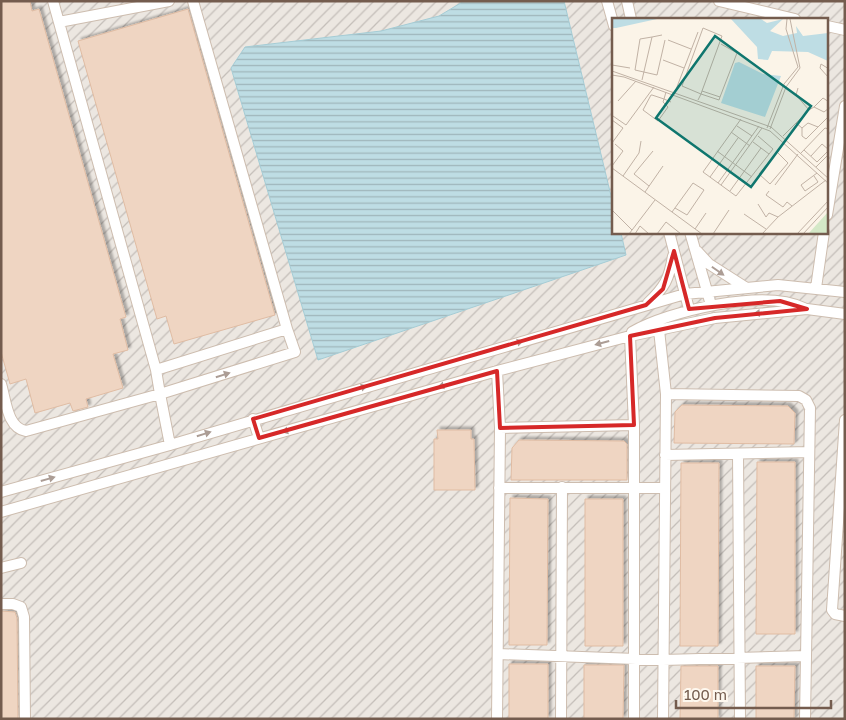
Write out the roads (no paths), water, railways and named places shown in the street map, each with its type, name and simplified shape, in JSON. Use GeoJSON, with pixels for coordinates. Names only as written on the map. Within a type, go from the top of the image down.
{"type":"FeatureCollection","features":[{"type":"Feature","properties":{"kind":"street"},"geometry":{"type":"LineString","coordinates":[[53,1],[156,370],[170,445]]}},
{"type":"Feature","properties":{"kind":"street"},"geometry":{"type":"LineString","coordinates":[[59,22],[169,1]]}},
{"type":"Feature","properties":{"kind":"street"},"geometry":{"type":"LineString","coordinates":[[1,384],[13,426],[19,430],[26,431],[160,394],[295,352],[193,1]]}},
{"type":"Feature","properties":{"kind":"street"},"geometry":{"type":"LineString","coordinates":[[607,1],[612,19]]}},
{"type":"Feature","properties":{"kind":"street"},"geometry":{"type":"LineString","coordinates":[[627,1],[631,18]]}},
{"type":"Feature","properties":{"kind":"street"},"geometry":{"type":"LineString","coordinates":[[719,1],[791,18]]}},
{"type":"Feature","properties":{"kind":"street"},"geometry":{"type":"LineString","coordinates":[[828,26],[845,30]]}},
{"type":"Feature","properties":{"kind":"street"},"geometry":{"type":"LineString","coordinates":[[828,211],[840,164],[845,106]]}},
{"type":"Feature","properties":{"kind":"street"},"geometry":{"type":"LineString","coordinates":[[670,234],[689,309]]}},
{"type":"Feature","properties":{"kind":"street"},"geometry":{"type":"LineString","coordinates":[[691,234],[710,305]]}},
{"type":"Feature","properties":{"kind":"street"},"geometry":{"type":"LineString","coordinates":[[816,288],[824,234]]}},
{"type":"Feature","properties":{"kind":"street"},"geometry":{"type":"LineString","coordinates":[[695,249],[709,264],[746,287]]}},
{"type":"Feature","properties":{"kind":"street"},"geometry":{"type":"LineString","coordinates":[[646,305],[663,289],[670,273],[674,251]]}},
{"type":"Feature","properties":{"kind":"street"},"geometry":{"type":"LineString","coordinates":[[1,492],[170,445],[253,419],[685,294],[707,290],[778,285],[845,292]]}},
{"type":"Feature","properties":{"kind":"street"},"geometry":{"type":"LineString","coordinates":[[626,337],[648,324],[689,309],[710,305],[780,301],[807,309],[845,314]]}},
{"type":"Feature","properties":{"kind":"street"},"geometry":{"type":"LineString","coordinates":[[1,512],[497,371],[626,337],[715,318],[807,309]]}},
{"type":"Feature","properties":{"kind":"street"},"geometry":{"type":"LineString","coordinates":[[156,370],[288,329]]}},
{"type":"Feature","properties":{"kind":"street"},"geometry":{"type":"LineString","coordinates":[[659,330],[666,394],[663,719]]}},
{"type":"Feature","properties":{"kind":"street"},"geometry":{"type":"LineString","coordinates":[[626,337],[634,426],[634,719]]}},
{"type":"Feature","properties":{"kind":"street"},"geometry":{"type":"LineString","coordinates":[[497,371],[500,428],[497,719]]}},
{"type":"Feature","properties":{"kind":"street"},"geometry":{"type":"LineString","coordinates":[[666,394],[799,396],[806,400],[810,408],[805,719]]}},
{"type":"Feature","properties":{"kind":"street"},"geometry":{"type":"LineString","coordinates":[[253,419],[259,438]]}},
{"type":"Feature","properties":{"kind":"street"},"geometry":{"type":"LineString","coordinates":[[845,420],[832,610],[835,614],[845,616]]}},
{"type":"Feature","properties":{"kind":"street"},"geometry":{"type":"LineString","coordinates":[[500,428],[634,426]]}},
{"type":"Feature","properties":{"kind":"street"},"geometry":{"type":"LineString","coordinates":[[665,455],[809,452]]}},
{"type":"Feature","properties":{"kind":"street"},"geometry":{"type":"LineString","coordinates":[[738,454],[740,719]]}},
{"type":"Feature","properties":{"kind":"street"},"geometry":{"type":"LineString","coordinates":[[562,487],[560,657],[562,719]]}},
{"type":"Feature","properties":{"kind":"street"},"geometry":{"type":"LineString","coordinates":[[499,488],[665,488]]}},
{"type":"Feature","properties":{"kind":"street"},"geometry":{"type":"LineString","coordinates":[[1,568],[21,563]]}},
{"type":"Feature","properties":{"kind":"street"},"geometry":{"type":"LineString","coordinates":[[1,604],[13,604],[21,607],[24,617],[25,719]]}},
{"type":"Feature","properties":{"kind":"street"},"geometry":{"type":"LineString","coordinates":[[498,654],[634,660],[806,656]]}},
{"type":"Feature","properties":{"kind":"water"},"geometry":{"type":"Polygon","coordinates":[[[464,1],[564,1],[612,200],[612,234],[621,234],[626,255],[318,360],[231,68],[245,47],[381,31],[439,16],[464,1]]]}}]}
